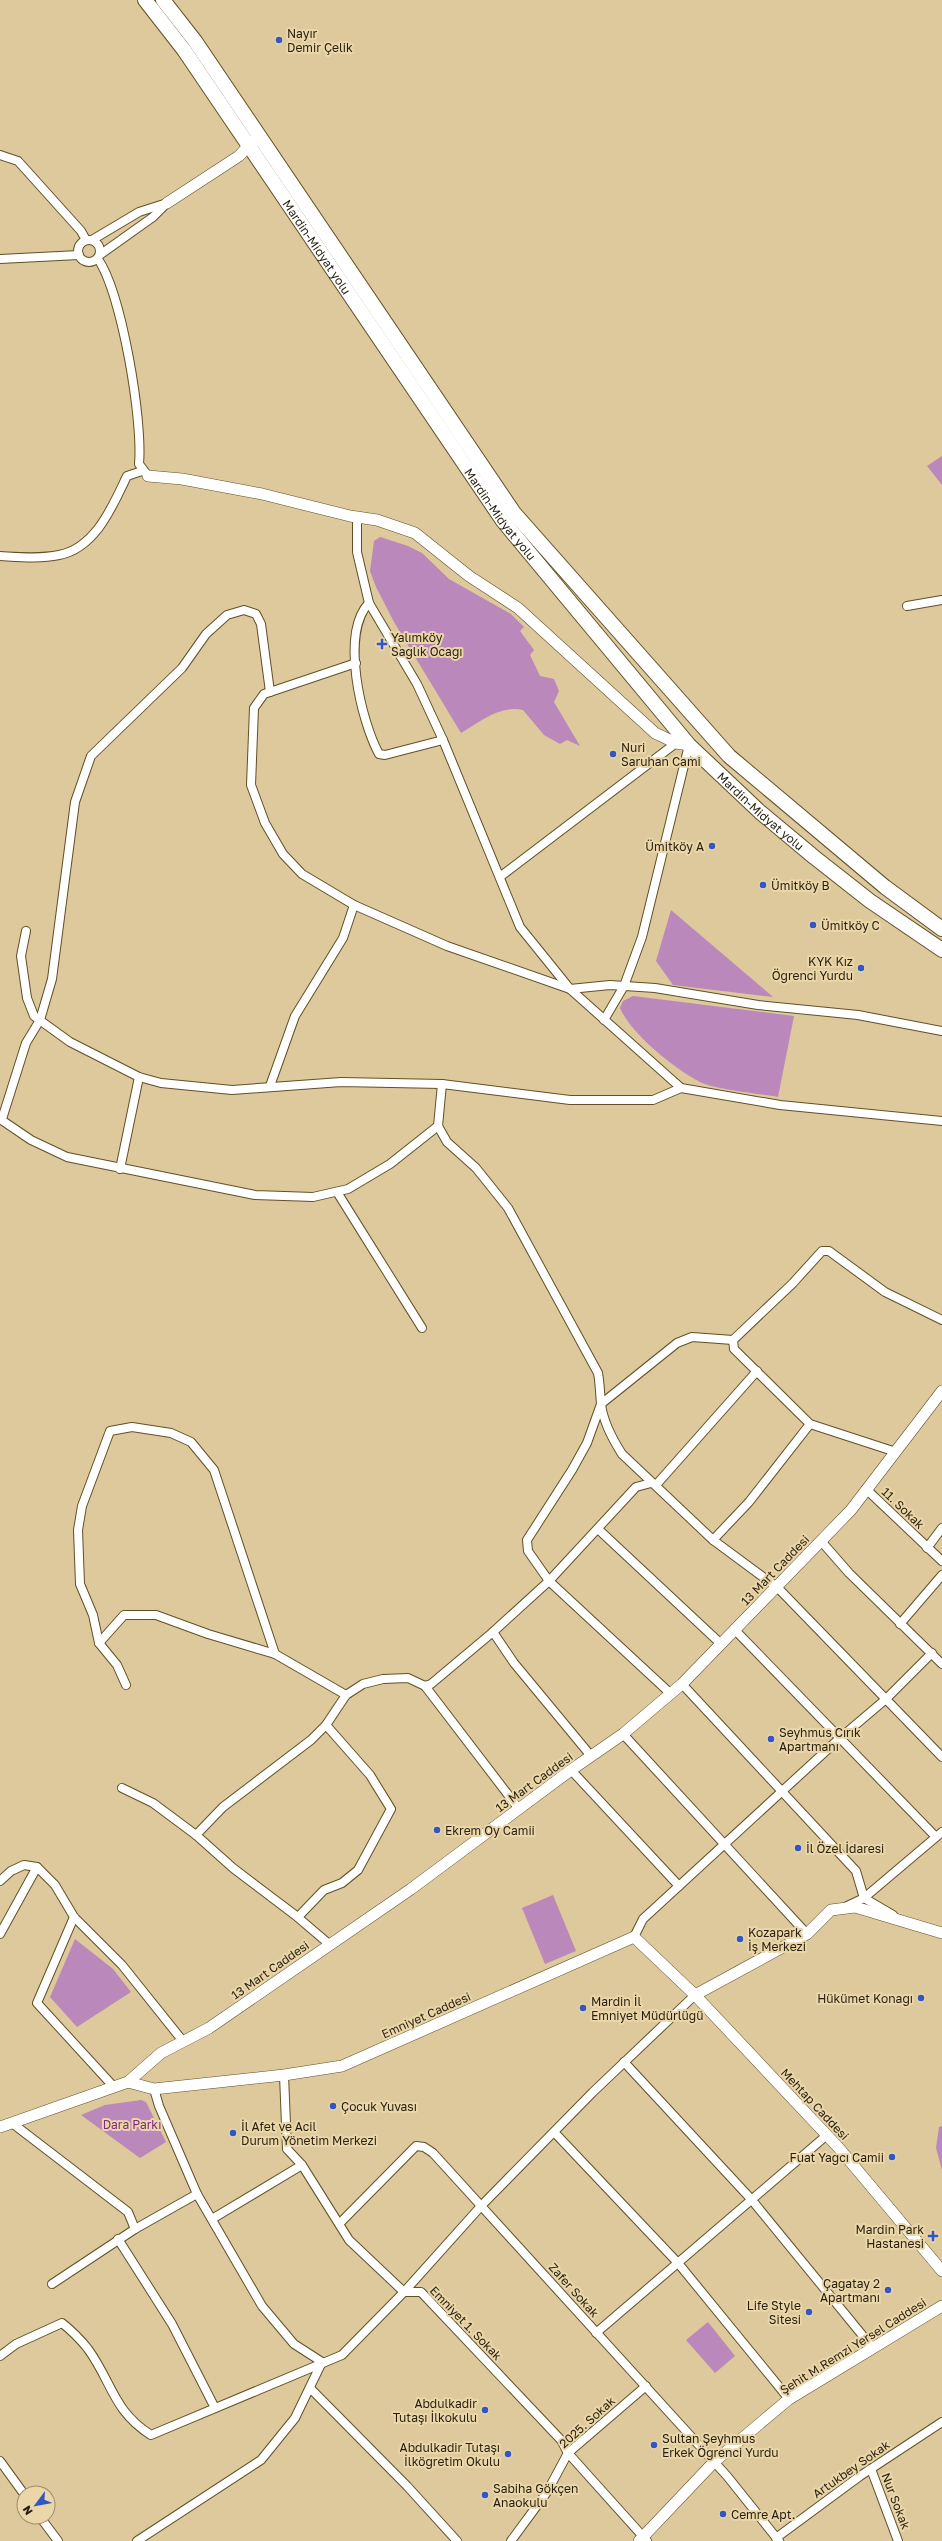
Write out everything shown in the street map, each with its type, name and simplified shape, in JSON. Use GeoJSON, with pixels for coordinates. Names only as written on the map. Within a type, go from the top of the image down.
{"type":"FeatureCollection","features":[{"type":"Feature","properties":{"kind":"highway","name":"Mardin-Midyat yolu"},"geometry":{"type":"LineString","coordinates":[[145,0],[184,50],[503,521],[682,744],[814,857],[870,901],[942,950]]}},
{"type":"Feature","properties":{"kind":"highway","name":"Mardin-Midyat yolu"},"geometry":{"type":"LineString","coordinates":[[162,0],[195,41],[514,513],[729,756],[885,887],[942,929]]}},
{"type":"Feature","properties":{"kind":"street"},"geometry":{"type":"LineString","coordinates":[[0,259],[74,254],[79,255],[87,263],[99,257],[153,217],[167,203],[222,168],[249,147],[258,134]]}},
{"type":"Feature","properties":{"kind":"street"},"geometry":{"type":"LineString","coordinates":[[0,155],[18,161],[89,240],[100,247],[99,257],[110,281],[123,330],[138,427],[140,448],[139,464],[145,473]]}},
{"type":"Feature","properties":{"kind":"street"},"geometry":{"type":"LineString","coordinates":[[79,255],[78,248],[89,240],[139,212],[167,203]]}},
{"type":"Feature","properties":{"kind":"street"},"geometry":{"type":"LineString","coordinates":[[0,556],[30,558],[60,555],[81,545],[107,517],[127,476],[145,473],[262,494],[357,517],[377,520],[414,533],[469,576],[518,608],[655,733],[682,744]]}},
{"type":"Feature","properties":{"kind":"street"},"geometry":{"type":"LineString","coordinates":[[357,517],[357,552],[369,603],[417,684],[443,740],[501,876],[520,927],[570,989],[681,1088],[780,1105],[942,1121]]}},
{"type":"Feature","properties":{"kind":"street"},"geometry":{"type":"LineString","coordinates":[[907,606],[942,600]]}},
{"type":"Feature","properties":{"kind":"street"},"geometry":{"type":"LineString","coordinates":[[369,603],[364,608],[357,632],[356,683],[370,738],[379,754],[385,755],[443,740]]}},
{"type":"Feature","properties":{"kind":"street"},"geometry":{"type":"LineString","coordinates":[[270,692],[261,624],[256,614],[244,610],[227,615],[206,634],[182,668],[91,756],[75,802],[52,979],[40,1020],[26,1043],[1,1119],[31,1140],[67,1157],[255,1195],[313,1198],[348,1189],[390,1164],[438,1126]]}},
{"type":"Feature","properties":{"kind":"street"},"geometry":{"type":"LineString","coordinates":[[356,663],[264,694],[254,708],[251,785],[265,823],[283,854],[302,874],[354,906],[447,946],[570,989],[624,986],[655,988],[758,1005],[858,1015],[942,1032]]}},
{"type":"Feature","properties":{"kind":"street"},"geometry":{"type":"LineString","coordinates":[[501,876],[682,744]]}},
{"type":"Feature","properties":{"kind":"street"},"geometry":{"type":"LineString","coordinates":[[604,1020],[624,986],[642,937],[682,744]]}},
{"type":"Feature","properties":{"kind":"street"},"geometry":{"type":"LineString","coordinates":[[270,1086],[296,1016],[343,938],[354,906]]}},
{"type":"Feature","properties":{"kind":"street"},"geometry":{"type":"LineString","coordinates":[[26,931],[20,956],[27,998],[34,1016],[70,1042],[139,1077],[161,1083],[232,1090],[270,1086],[341,1082],[442,1084],[570,1100],[654,1100],[681,1088]]}},
{"type":"Feature","properties":{"kind":"street"},"geometry":{"type":"LineString","coordinates":[[120,1168],[139,1077]]}},
{"type":"Feature","properties":{"kind":"street"},"geometry":{"type":"LineString","coordinates":[[442,1084],[438,1126],[447,1142],[476,1168],[508,1208],[598,1373],[602,1396],[601,1404],[587,1443],[572,1470],[527,1540],[528,1551],[549,1581],[671,1694]]}},
{"type":"Feature","properties":{"kind":"street"},"geometry":{"type":"LineString","coordinates":[[337,1192],[422,1328]]}},
{"type":"Feature","properties":{"kind":"street"},"geometry":{"type":"LineString","coordinates":[[601,1404],[677,1343],[692,1337],[733,1340],[794,1283],[822,1251],[829,1251],[886,1292],[942,1320]]}},
{"type":"Feature","properties":{"kind":"street"},"geometry":{"type":"LineString","coordinates":[[733,1340],[734,1349],[810,1424],[896,1452]]}},
{"type":"Feature","properties":{"kind":"street"},"geometry":{"type":"LineString","coordinates":[[425,1686],[431,1684],[493,1632],[549,1581],[636,1487],[654,1484],[757,1371]]}},
{"type":"Feature","properties":{"kind":"street","name":"13 Mart Caddesi"},"geometry":{"type":"LineString","coordinates":[[0,2127],[113,2086],[128,2082],[161,2053],[182,2040],[209,2028],[289,1974],[328,1944],[411,1889],[571,1770],[623,1734],[682,1684],[720,1643],[778,1588],[851,1510],[942,1391]]}},
{"type":"Feature","properties":{"kind":"street"},"geometry":{"type":"LineString","coordinates":[[601,1404],[614,1440],[622,1454],[713,1540],[778,1588],[942,1757]]}},
{"type":"Feature","properties":{"kind":"street"},"geometry":{"type":"LineString","coordinates":[[713,1540],[749,1502],[810,1424]]}},
{"type":"Feature","properties":{"kind":"street"},"geometry":{"type":"LineString","coordinates":[[126,1684],[117,1665],[99,1643],[93,1615],[80,1584],[78,1530],[82,1506],[110,1431],[132,1427],[171,1433],[191,1442],[214,1470],[275,1654]]}},
{"type":"Feature","properties":{"kind":"street","name":"11. Sokak"},"geometry":{"type":"LineString","coordinates":[[866,1489],[926,1548],[942,1561]]}},
{"type":"Feature","properties":{"kind":"street"},"geometry":{"type":"LineString","coordinates":[[926,1548],[942,1528]]}},
{"type":"Feature","properties":{"kind":"street"},"geometry":{"type":"LineString","coordinates":[[598,1529],[720,1643]]}},
{"type":"Feature","properties":{"kind":"street"},"geometry":{"type":"LineString","coordinates":[[821,1541],[900,1624],[942,1664]]}},
{"type":"Feature","properties":{"kind":"street"},"geometry":{"type":"LineString","coordinates":[[900,1624],[942,1575]]}},
{"type":"Feature","properties":{"kind":"street"},"geometry":{"type":"LineString","coordinates":[[99,1643],[124,1615],[156,1615],[208,1634],[275,1654],[346,1695]]}},
{"type":"Feature","properties":{"kind":"street"},"geometry":{"type":"LineString","coordinates":[[735,1630],[840,1738],[939,1835],[864,1898],[841,1909]]}},
{"type":"Feature","properties":{"kind":"street"},"geometry":{"type":"LineString","coordinates":[[493,1632],[514,1663],[591,1756]]}},
{"type":"Feature","properties":{"kind":"street"},"geometry":{"type":"LineString","coordinates":[[698,1994],[634,1937],[643,1919],[840,1738],[886,1699],[932,1654]]}},
{"type":"Feature","properties":{"kind":"street"},"geometry":{"type":"LineString","coordinates":[[196,1835],[222,1807],[311,1740],[326,1724],[346,1695],[363,1684],[384,1679],[408,1678],[425,1686],[519,1809]]}},
{"type":"Feature","properties":{"kind":"street"},"geometry":{"type":"LineString","coordinates":[[682,1684],[856,1871],[864,1898],[906,1922]]}},
{"type":"Feature","properties":{"kind":"street"},"geometry":{"type":"LineString","coordinates":[[298,1918],[324,1890],[342,1883],[358,1870],[391,1809],[385,1795],[370,1775],[326,1724]]}},
{"type":"Feature","properties":{"kind":"street"},"geometry":{"type":"LineString","coordinates":[[623,1734],[725,1843],[807,1934]]}},
{"type":"Feature","properties":{"kind":"street"},"geometry":{"type":"LineString","coordinates":[[571,1770],[679,1886]]}},
{"type":"Feature","properties":{"kind":"street"},"geometry":{"type":"LineString","coordinates":[[122,1788],[153,1802],[196,1835],[233,1868],[298,1918],[328,1944]]}},
{"type":"Feature","properties":{"kind":"street"},"geometry":{"type":"LineString","coordinates":[[0,1881],[10,1871],[24,1865],[37,1867],[55,1885],[74,1917],[122,1965],[182,2040]]}},
{"type":"Feature","properties":{"kind":"street"},"geometry":{"type":"LineString","coordinates":[[0,1934],[37,1867]]}},
{"type":"Feature","properties":{"kind":"street"},"geometry":{"type":"LineString","coordinates":[[0,2356],[16,2344],[62,2323],[89,2350],[114,2397],[134,2424],[151,2435],[322,2362],[342,2355],[404,2292],[482,2205],[624,2062],[698,1994],[807,1934],[830,1910],[855,1907],[942,1933]]}},
{"type":"Feature","properties":{"kind":"street"},"geometry":{"type":"LineString","coordinates":[[74,1917],[37,2003],[113,2086]]}},
{"type":"Feature","properties":{"kind":"street","name":"Emniyet Caddesi"},"geometry":{"type":"LineString","coordinates":[[128,2082],[154,2089],[284,2075],[342,2066],[634,1937]]}},
{"type":"Feature","properties":{"kind":"street","name":"Mehtap Caddesi"},"geometry":{"type":"LineString","coordinates":[[698,1994],[827,2135],[942,2271]]}},
{"type":"Feature","properties":{"kind":"street"},"geometry":{"type":"LineString","coordinates":[[624,2062],[751,2199],[872,2347]]}},
{"type":"Feature","properties":{"kind":"street"},"geometry":{"type":"LineString","coordinates":[[284,2075],[286,2149],[302,2165],[340,2223],[349,2240],[404,2292]]}},
{"type":"Feature","properties":{"kind":"street"},"geometry":{"type":"LineString","coordinates":[[154,2089],[159,2106],[197,2194],[262,2306],[294,2344],[322,2362]]}},
{"type":"Feature","properties":{"kind":"street"},"geometry":{"type":"LineString","coordinates":[[12,2123],[128,2212],[135,2228]]}},
{"type":"Feature","properties":{"kind":"street"},"geometry":{"type":"LineString","coordinates":[[554,2132],[678,2263],[790,2399]]}},
{"type":"Feature","properties":{"kind":"street"},"geometry":{"type":"LineString","coordinates":[[596,2333],[827,2135]]}},
{"type":"Feature","properties":{"kind":"street","name":"Zafer Sokak"},"geometry":{"type":"LineString","coordinates":[[340,2223],[416,2146],[424,2147],[433,2153],[482,2205],[714,2462],[778,2540]]}},
{"type":"Feature","properties":{"kind":"street"},"geometry":{"type":"LineString","coordinates":[[212,2219],[302,2165]]}},
{"type":"Feature","properties":{"kind":"street"},"geometry":{"type":"LineString","coordinates":[[52,2284],[135,2228],[197,2194]]}},
{"type":"Feature","properties":{"kind":"street"},"geometry":{"type":"LineString","coordinates":[[118,2240],[172,2324],[215,2408]]}},
{"type":"Feature","properties":{"kind":"street","name":"Emniyet 1. Sokak"},"geometry":{"type":"LineString","coordinates":[[404,2292],[421,2292],[561,2440],[568,2453],[643,2539]]}},
{"type":"Feature","properties":{"kind":"street","name":"Şehit M.Remzi Yersel Caddesi"},"geometry":{"type":"LineString","coordinates":[[643,2539],[714,2462],[790,2399],[872,2347],[942,2306]]}},
{"type":"Feature","properties":{"kind":"street"},"geometry":{"type":"LineString","coordinates":[[137,2541],[261,2460],[295,2418],[322,2362]]}},
{"type":"Feature","properties":{"kind":"street","name":"2025. Sokak"},"geometry":{"type":"LineString","coordinates":[[511,2541],[547,2492],[568,2453],[646,2386]]}},
{"type":"Feature","properties":{"kind":"street"},"geometry":{"type":"LineString","coordinates":[[310,2388],[407,2486],[457,2541]]}},
{"type":"Feature","properties":{"kind":"street","name":"Artukbey Sokak"},"geometry":{"type":"LineString","coordinates":[[778,2540],[871,2469],[942,2422]]}},
{"type":"Feature","properties":{"kind":"street"},"geometry":{"type":"LineString","coordinates":[[0,2461],[17,2485]]}},
{"type":"Feature","properties":{"kind":"street","name":"Nur Sokak"},"geometry":{"type":"LineString","coordinates":[[871,2469],[898,2541]]}},
{"type":"Feature","properties":{"kind":"street"},"geometry":{"type":"LineString","coordinates":[[46,2525],[58,2541]]}},
{"type":"Feature","properties":{"kind":"green space"},"geometry":{"type":"Polygon","coordinates":[[[942,456],[942,485],[927,466],[942,456]]]}},
{"type":"Feature","properties":{"kind":"green space"},"geometry":{"type":"Polygon","coordinates":[[[380,537],[408,546],[422,553],[449,579],[511,614],[524,627],[520,631],[534,650],[530,655],[540,676],[554,679],[559,691],[554,702],[580,746],[567,740],[560,744],[544,735],[523,710],[515,709],[498,712],[461,733],[394,622],[376,587],[370,571],[374,541],[380,537]]]}},
{"type":"Feature","properties":{"kind":"green space"},"geometry":{"type":"Polygon","coordinates":[[[671,910],[773,997],[673,985],[656,961],[671,910]]]}},
{"type":"Feature","properties":{"kind":"green space"},"geometry":{"type":"Polygon","coordinates":[[[633,996],[794,1016],[778,1097],[706,1085],[678,1069],[655,1050],[634,1029],[626,1018],[620,1008],[623,1001],[633,996]]]}},
{"type":"Feature","properties":{"kind":"green space"},"geometry":{"type":"Polygon","coordinates":[[[553,1895],[576,1951],[545,1964],[522,1908],[553,1895]]]}},
{"type":"Feature","properties":{"kind":"green space"},"geometry":{"type":"Polygon","coordinates":[[[75,1939],[113,1969],[131,1992],[77,2027],[50,1997],[75,1939]]]}},
{"type":"Feature","properties":{"kind":"green space","name":"Dara Parkı"},"geometry":{"type":"Polygon","coordinates":[[[141,2100],[146,2102],[166,2142],[140,2158],[81,2115],[105,2105],[141,2100]]]}},
{"type":"Feature","properties":{"kind":"green space"},"geometry":{"type":"Polygon","coordinates":[[[942,2126],[942,2170],[936,2148],[939,2127],[942,2126]]]}},
{"type":"Feature","properties":{"kind":"green space"},"geometry":{"type":"Polygon","coordinates":[[[708,2322],[735,2356],[715,2373],[686,2340],[708,2322]]]}},
{"type":"Feature","properties":{"kind":"place","name":"Nayır Demir Çelik"},"geometry":{"type":"Point","coordinates":[279,40]}},
{"type":"Feature","properties":{"kind":"place","name":"Yalımköy Sağlık Ocağı"},"geometry":{"type":"Point","coordinates":[382,644]}},
{"type":"Feature","properties":{"kind":"place","name":"Nuri Saruhan Cami"},"geometry":{"type":"Point","coordinates":[613,754]}},
{"type":"Feature","properties":{"kind":"place","name":"Ümitköy A"},"geometry":{"type":"Point","coordinates":[712,846]}},
{"type":"Feature","properties":{"kind":"place","name":"Ümitköy B"},"geometry":{"type":"Point","coordinates":[763,885]}},
{"type":"Feature","properties":{"kind":"place","name":"Ümitköy C"},"geometry":{"type":"Point","coordinates":[813,925]}},
{"type":"Feature","properties":{"kind":"place","name":"KYK Kız Öğrenci Yurdu"},"geometry":{"type":"Point","coordinates":[861,968]}},
{"type":"Feature","properties":{"kind":"place","name":"Seyhmus Cırık Apartmanı"},"geometry":{"type":"Point","coordinates":[771,1739]}},
{"type":"Feature","properties":{"kind":"place","name":"Ekrem Oy Camii"},"geometry":{"type":"Point","coordinates":[437,1830]}},
{"type":"Feature","properties":{"kind":"place","name":"İl Özel İdaresi"},"geometry":{"type":"Point","coordinates":[798,1848]}},
{"type":"Feature","properties":{"kind":"place","name":"Kozapark İş Merkezi"},"geometry":{"type":"Point","coordinates":[740,1939]}},
{"type":"Feature","properties":{"kind":"place","name":"Hükümet Konağı"},"geometry":{"type":"Point","coordinates":[921,1998]}},
{"type":"Feature","properties":{"kind":"place","name":"Mardin İl Emniyet Müdürlüğü"},"geometry":{"type":"Point","coordinates":[583,2008]}},
{"type":"Feature","properties":{"kind":"place","name":"Çocuk Yuvası"},"geometry":{"type":"Point","coordinates":[333,2106]}},
{"type":"Feature","properties":{"kind":"place","name":"İl Afet ve Acil Durum Yönetim Merkezi"},"geometry":{"type":"Point","coordinates":[233,2133]}},
{"type":"Feature","properties":{"kind":"place","name":"Fuat Yağcı Camii"},"geometry":{"type":"Point","coordinates":[892,2157]}},
{"type":"Feature","properties":{"kind":"place","name":"Mardin Park Hastanesi"},"geometry":{"type":"Point","coordinates":[933,2236]}},
{"type":"Feature","properties":{"kind":"place","name":"Çağatay 2 Apartmanı"},"geometry":{"type":"Point","coordinates":[888,2290]}},
{"type":"Feature","properties":{"kind":"place","name":"Life Style Sitesi"},"geometry":{"type":"Point","coordinates":[809,2312]}},
{"type":"Feature","properties":{"kind":"place","name":"Abdulkadir Tutaşı İlkokulu"},"geometry":{"type":"Point","coordinates":[485,2410]}},
{"type":"Feature","properties":{"kind":"place","name":"Sultan Şeyhmus Erkek Öğrenci Yurdu"},"geometry":{"type":"Point","coordinates":[654,2445]}},
{"type":"Feature","properties":{"kind":"place","name":"Abdulkadir Tutaşı İlköğretim Okulu"},"geometry":{"type":"Point","coordinates":[508,2454]}},
{"type":"Feature","properties":{"kind":"place","name":"Sabiha Gökçen Anaokulu"},"geometry":{"type":"Point","coordinates":[485,2495]}},
{"type":"Feature","properties":{"kind":"place","name":"Cemre Apt."},"geometry":{"type":"Point","coordinates":[723,2514]}}]}
